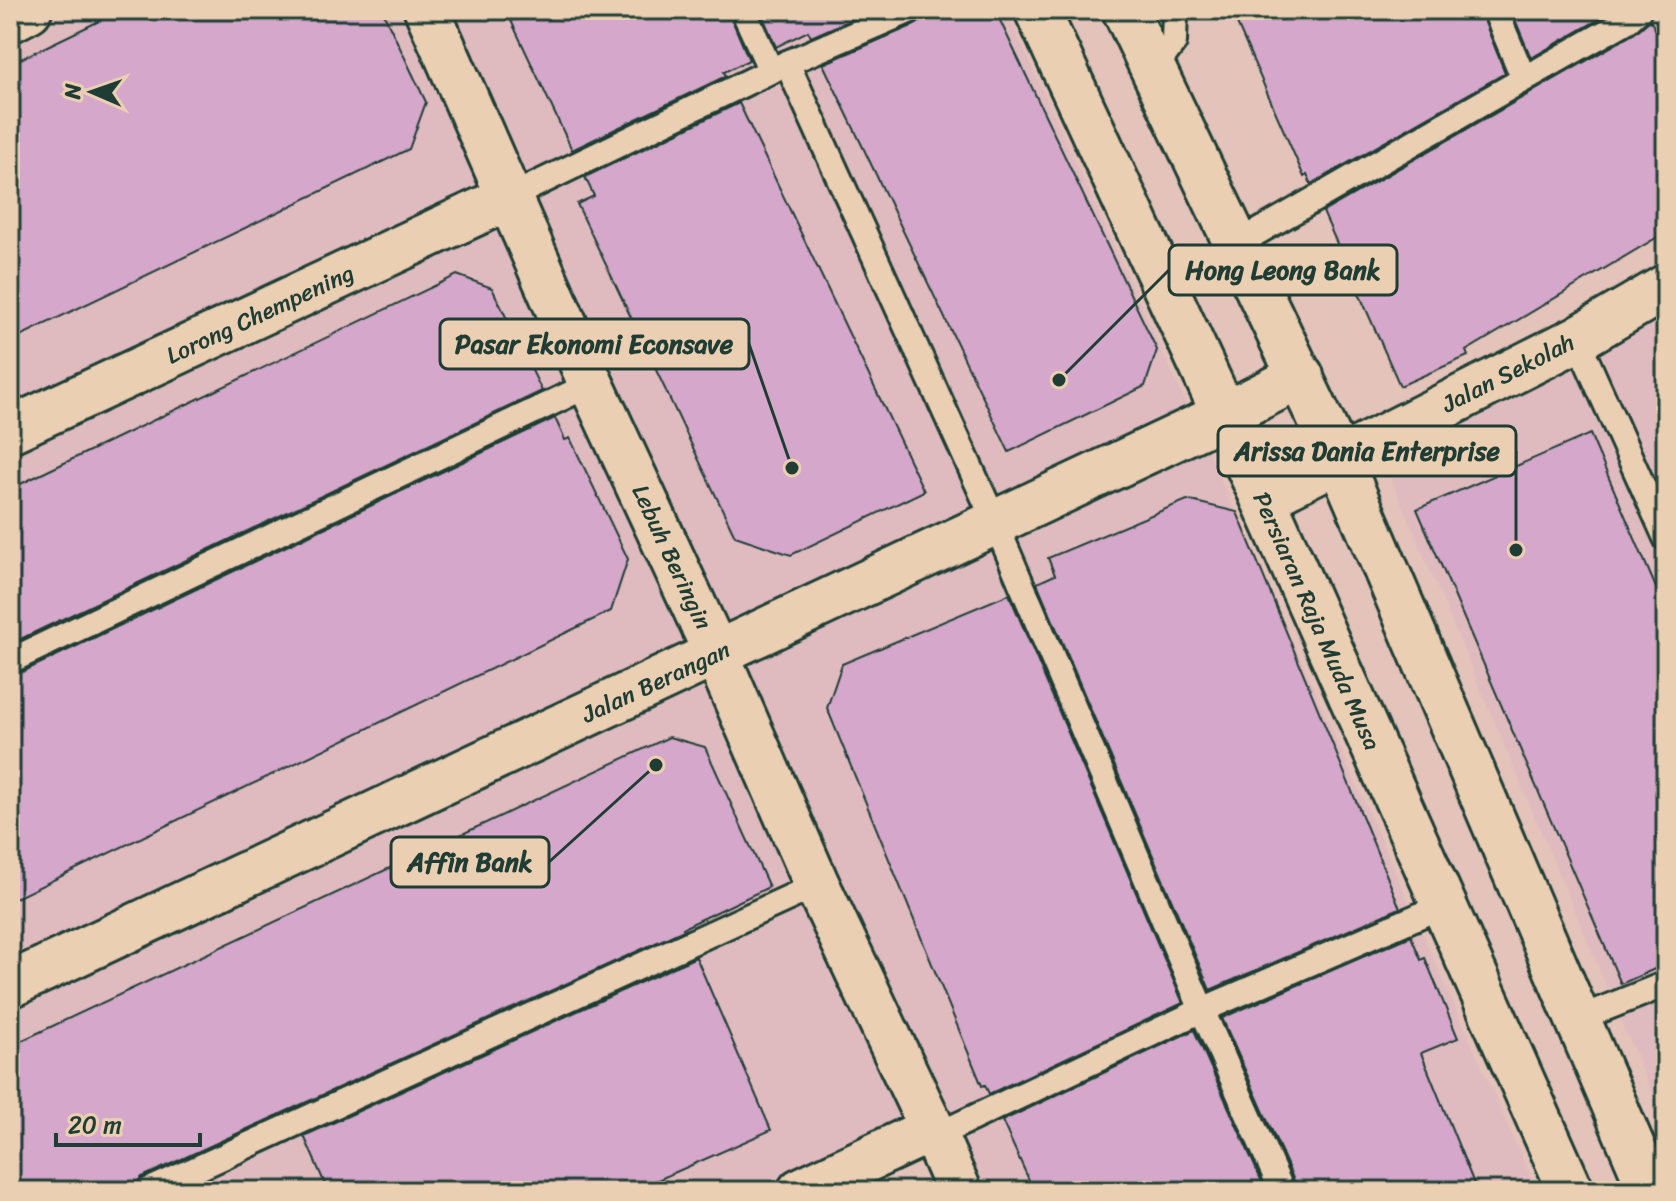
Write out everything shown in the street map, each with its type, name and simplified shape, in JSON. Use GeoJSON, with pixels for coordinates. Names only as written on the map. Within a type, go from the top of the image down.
{"type":"FeatureCollection","features":[{"type":"Feature","properties":{"kind":"street"},"geometry":{"type":"LineString","coordinates":[[10,20],[29,10]]}},
{"type":"Feature","properties":{"kind":"street","name":"Lebuh Beringin"},"geometry":{"type":"LineString","coordinates":[[427,10],[591,384],[959,1191]]}},
{"type":"Feature","properties":{"kind":"street","name":"Persiaran Raja Muda Musa"},"geometry":{"type":"LineString","coordinates":[[1037,10],[1263,498],[1571,1191]]}},
{"type":"Feature","properties":{"kind":"street"},"geometry":{"type":"LineString","coordinates":[[1125,10],[1339,459],[1651,1191]]}},
{"type":"Feature","properties":{"kind":"street","name":"Lorong Chempening"},"geometry":{"type":"LineString","coordinates":[[10,430],[510,197]]}},
{"type":"Feature","properties":{"kind":"street","name":"Jalan Sekolah"},"geometry":{"type":"LineString","coordinates":[[1263,498],[1577,339],[1666,287]]}},
{"type":"Feature","properties":{"kind":"street","name":"Jalan Berangan"},"geometry":{"type":"LineString","coordinates":[[10,985],[1224,415],[1301,376]]}},
{"type":"Feature","properties":{"kind":"street"},"geometry":{"type":"LineString","coordinates":[[800,1191],[933,1132]]}},
{"type":"Feature","properties":{"kind":"lane"},"geometry":{"type":"LineString","coordinates":[[743,10],[779,67],[995,522],[1282,1191]]}},
{"type":"Feature","properties":{"kind":"lane"},"geometry":{"type":"LineString","coordinates":[[510,197],[779,67],[911,10]]}},
{"type":"Feature","properties":{"kind":"lane"},"geometry":{"type":"LineString","coordinates":[[1153,70],[1174,42],[1175,10]]}},
{"type":"Feature","properties":{"kind":"lane"},"geometry":{"type":"LineString","coordinates":[[1495,10],[1524,79]]}},
{"type":"Feature","properties":{"kind":"lane"},"geometry":{"type":"LineString","coordinates":[[1237,244],[1628,20],[1639,10]]}},
{"type":"Feature","properties":{"kind":"lane"},"geometry":{"type":"LineString","coordinates":[[1577,339],[1666,538]]}},
{"type":"Feature","properties":{"kind":"lane"},"geometry":{"type":"LineString","coordinates":[[10,661],[591,384]]}},
{"type":"Feature","properties":{"kind":"lane"},"geometry":{"type":"LineString","coordinates":[[148,1191],[817,885]]}},
{"type":"Feature","properties":{"kind":"lane"},"geometry":{"type":"LineString","coordinates":[[933,1132],[1444,905]]}},
{"type":"Feature","properties":{"kind":"lane"},"geometry":{"type":"LineString","coordinates":[[1578,1019],[1666,984]]}},
{"type":"Feature","properties":{"kind":"shaded area"},"geometry":{"type":"Polygon","coordinates":[[[64,10],[1006,10],[1212,460],[1537,1191],[975,1191],[935,1103],[753,1191],[10,1191],[10,37],[64,10]]]}},
{"type":"Feature","properties":{"kind":"shaded area"},"geometry":{"type":"Polygon","coordinates":[[[1666,304],[1666,1126],[1381,455],[1666,304]]]}},
{"type":"Feature","properties":{"kind":"building"},"geometry":{"type":"Polygon","coordinates":[[[122,10],[382,10],[426,102],[409,149],[10,341],[10,64],[122,10]]]}},
{"type":"Feature","properties":{"kind":"building"},"geometry":{"type":"Polygon","coordinates":[[[506,10],[728,10],[749,60],[724,72],[726,76],[572,150],[506,10]]]}},
{"type":"Feature","properties":{"kind":"building"},"geometry":{"type":"Polygon","coordinates":[[[760,10],[873,10],[811,37],[808,31],[776,47],[760,10]]]}},
{"type":"Feature","properties":{"kind":"building"},"geometry":{"type":"Polygon","coordinates":[[[926,10],[995,10],[1157,350],[1145,386],[1009,452],[823,64],[917,24],[926,10]]]}},
{"type":"Feature","properties":{"kind":"building"},"geometry":{"type":"Polygon","coordinates":[[[1231,10],[1480,10],[1505,73],[1311,184],[1307,175],[1304,177],[1231,10]]]}},
{"type":"Feature","properties":{"kind":"building"},"geometry":{"type":"Polygon","coordinates":[[[1511,10],[1615,10],[1531,58],[1511,10]]]}},
{"type":"Feature","properties":{"kind":"building"},"geometry":{"type":"Polygon","coordinates":[[[1650,20],[1666,47],[1666,232],[1466,351],[1468,356],[1400,386],[1323,212],[1635,33],[1650,20]]]}},
{"type":"Feature","properties":{"kind":"building"},"geometry":{"type":"Polygon","coordinates":[[[739,103],[924,491],[791,555],[735,536],[577,204],[594,196],[585,177],[739,103]]]}},
{"type":"Feature","properties":{"kind":"building"},"geometry":{"type":"Polygon","coordinates":[[[457,275],[492,288],[542,391],[10,644],[10,489],[457,275]]]}},
{"type":"Feature","properties":{"kind":"building"},"geometry":{"type":"Polygon","coordinates":[[[555,418],[565,440],[570,438],[628,559],[611,611],[10,901],[10,676],[555,418]]]}},
{"type":"Feature","properties":{"kind":"building"},"geometry":{"type":"Polygon","coordinates":[[[1590,434],[1666,611],[1666,964],[1621,984],[1417,509],[1590,434]]]}},
{"type":"Feature","properties":{"kind":"building"},"geometry":{"type":"Polygon","coordinates":[[[1187,500],[1237,512],[1400,908],[1210,990],[1037,583],[1055,575],[1048,558],[1187,500]]]}},
{"type":"Feature","properties":{"kind":"building"},"geometry":{"type":"Polygon","coordinates":[[[1009,594],[1183,1003],[989,1094],[985,1085],[982,1086],[827,708],[842,664],[1009,594]]]}},
{"type":"Feature","properties":{"kind":"building"},"geometry":{"type":"Polygon","coordinates":[[[669,737],[705,747],[769,887],[684,930],[142,1177],[135,1185],[122,1191],[10,1191],[10,1046],[669,737]]]}},
{"type":"Feature","properties":{"kind":"building"},"geometry":{"type":"Polygon","coordinates":[[[1411,936],[1421,960],[1425,958],[1458,1038],[1421,1053],[1477,1191],[1297,1191],[1222,1018],[1411,936]]]}},
{"type":"Feature","properties":{"kind":"building"},"geometry":{"type":"Polygon","coordinates":[[[696,957],[771,1130],[633,1191],[328,1191],[304,1136],[696,957]]]}},
{"type":"Feature","properties":{"kind":"building"},"geometry":{"type":"Polygon","coordinates":[[[1194,1030],[1266,1191],[1034,1191],[1002,1121],[1194,1030]]]}},
{"type":"Feature","properties":{"kind":"place","name":"Hong Leong Bank"},"geometry":{"type":"Point","coordinates":[1059,380]}},
{"type":"Feature","properties":{"kind":"place","name":"Pasar Ekonomi Econsave"},"geometry":{"type":"Point","coordinates":[792,468]}},
{"type":"Feature","properties":{"kind":"place","name":"Arissa Dania Enterprise"},"geometry":{"type":"Point","coordinates":[1516,550]}},
{"type":"Feature","properties":{"kind":"place","name":"Affin Bank"},"geometry":{"type":"Point","coordinates":[656,765]}}]}
